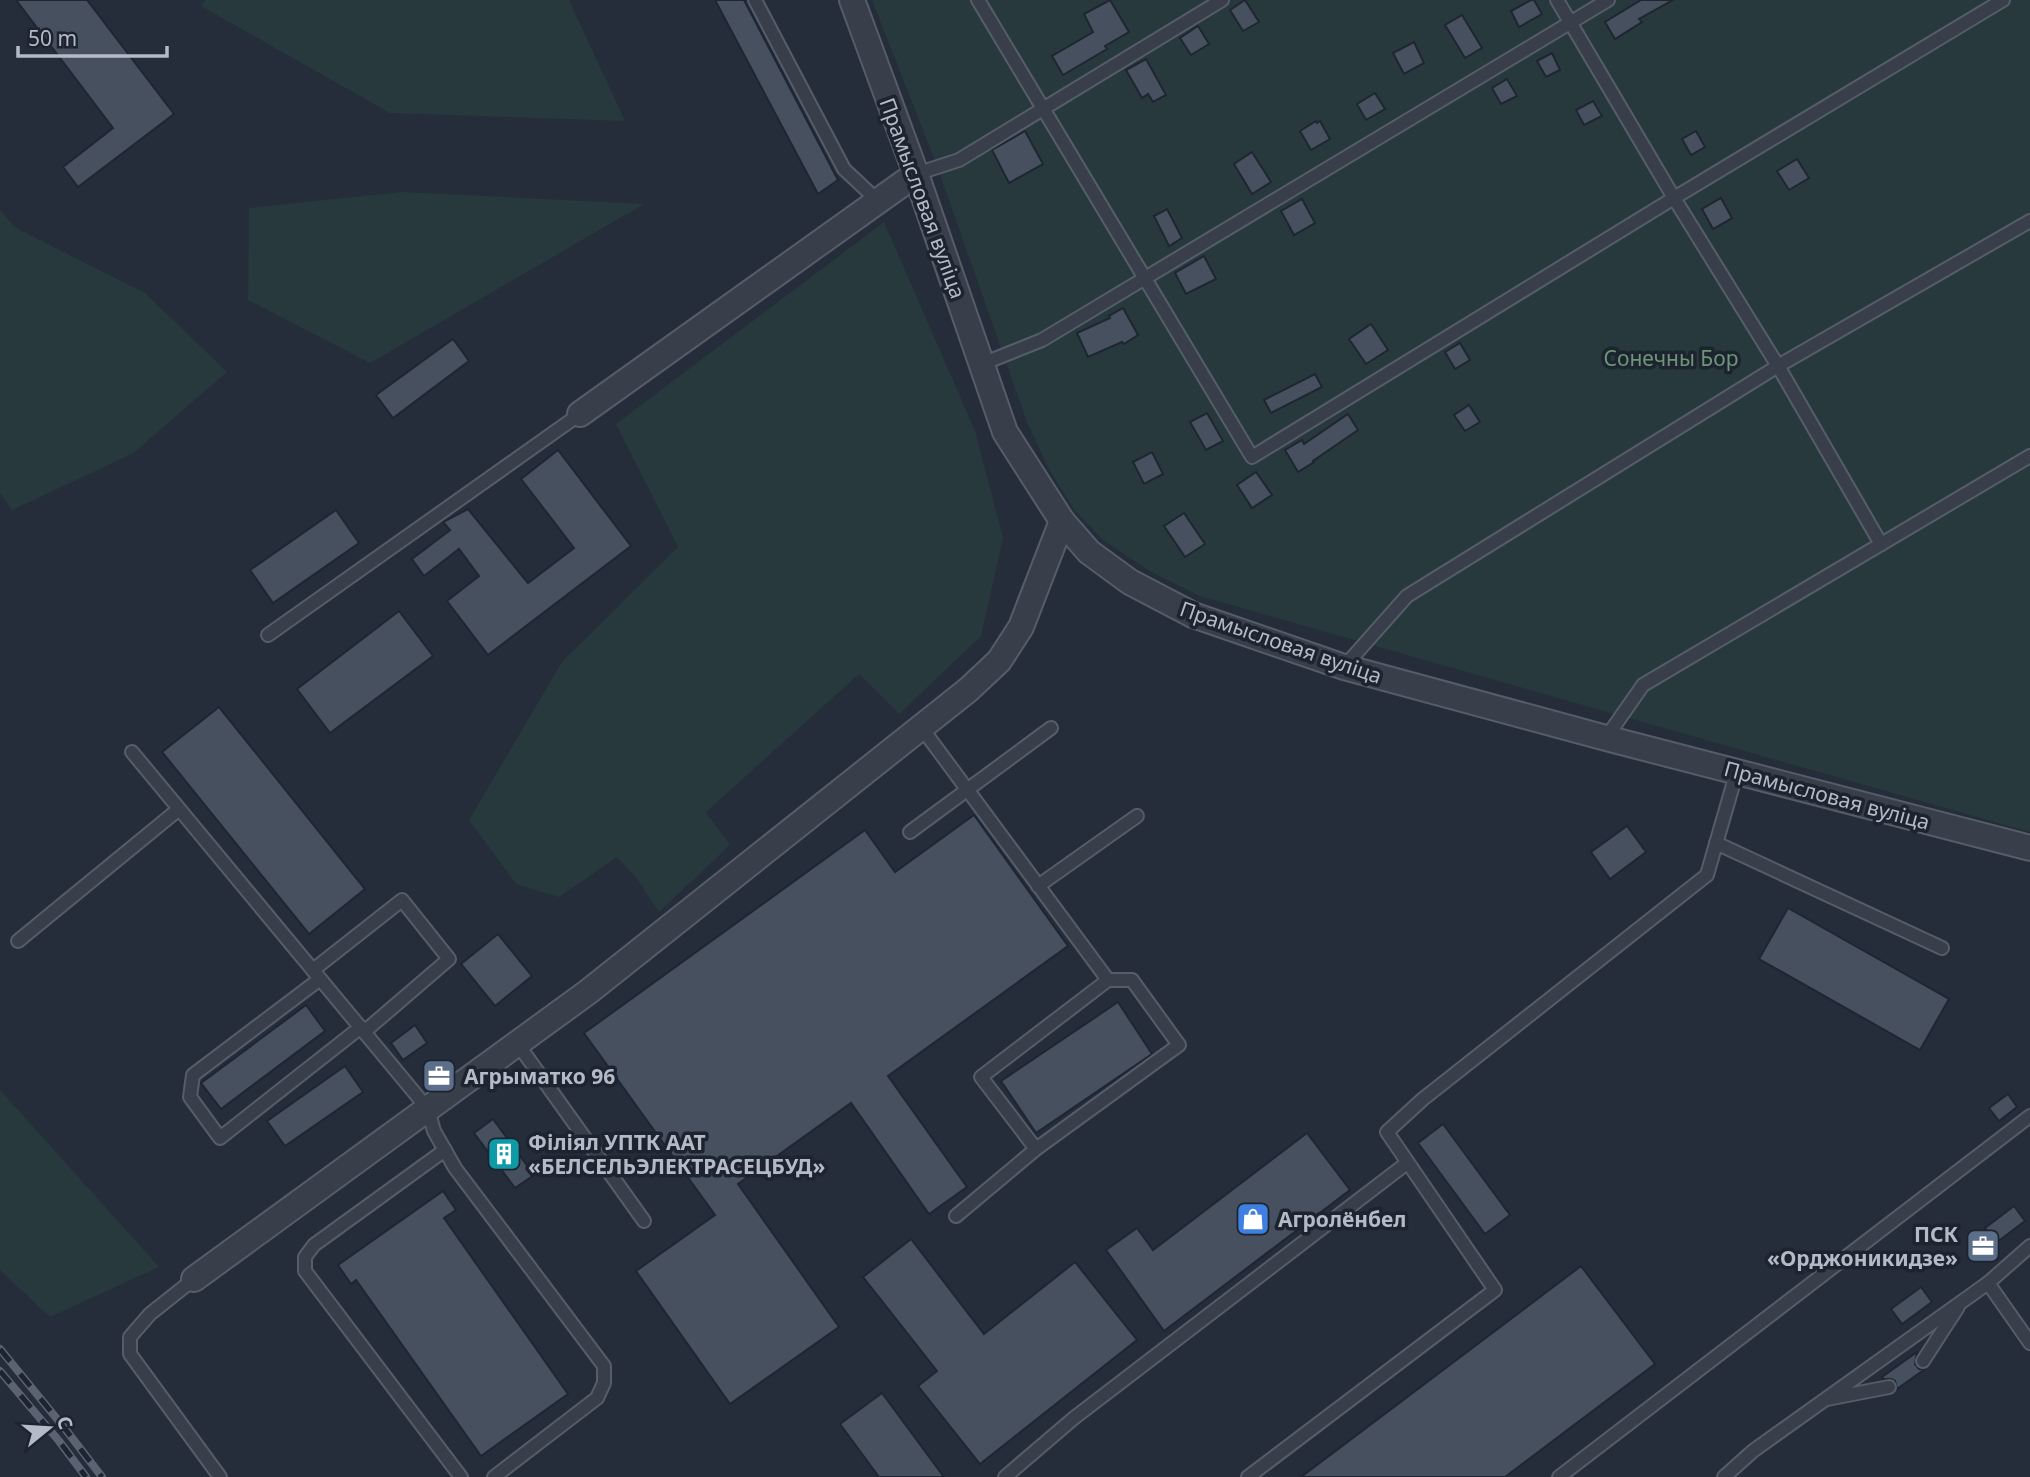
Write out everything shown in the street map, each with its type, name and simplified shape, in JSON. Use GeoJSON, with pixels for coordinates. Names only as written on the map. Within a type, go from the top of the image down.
{"type":"FeatureCollection","features":[{"type":"Feature","properties":{"kind":"street","name":"Прамысловая вуліца"},"geometry":{"type":"LineString","coordinates":[[852,0],[916,174],[1005,432],[1062,521],[1089,552],[1130,582],[1193,615],[1344,667],[2030,848]]}},
{"type":"Feature","properties":{"kind":"street"},"geometry":{"type":"LineString","coordinates":[[580,414],[916,174]]}},
{"type":"Feature","properties":{"kind":"street"},"geometry":{"type":"LineString","coordinates":[[194,1279],[599,983],[968,690],[999,661],[1021,627],[1062,521]]}},
{"type":"Feature","properties":{"kind":"lane"},"geometry":{"type":"LineString","coordinates":[[755,0],[844,169],[878,201]]}},
{"type":"Feature","properties":{"kind":"lane"},"geometry":{"type":"LineString","coordinates":[[978,0],[1252,457],[2003,0]]}},
{"type":"Feature","properties":{"kind":"lane"},"geometry":{"type":"LineString","coordinates":[[916,174],[959,160],[1222,0]]}},
{"type":"Feature","properties":{"kind":"lane"},"geometry":{"type":"LineString","coordinates":[[1557,0],[1674,198],[1778,366],[1881,544]]}},
{"type":"Feature","properties":{"kind":"lane"},"geometry":{"type":"LineString","coordinates":[[982,364],[1042,340],[1608,0]]}},
{"type":"Feature","properties":{"kind":"lane"},"geometry":{"type":"LineString","coordinates":[[1344,667],[1407,596],[1778,366],[2030,221]]}},
{"type":"Feature","properties":{"kind":"lane"},"geometry":{"type":"LineString","coordinates":[[268,635],[580,414]]}},
{"type":"Feature","properties":{"kind":"lane"},"geometry":{"type":"LineString","coordinates":[[1606,738],[1643,685],[2030,456]]}},
{"type":"Feature","properties":{"kind":"lane"},"geometry":{"type":"LineString","coordinates":[[921,727],[1108,980]]}},
{"type":"Feature","properties":{"kind":"lane"},"geometry":{"type":"LineString","coordinates":[[910,832],[1051,727]]}},
{"type":"Feature","properties":{"kind":"lane"},"geometry":{"type":"LineString","coordinates":[[132,752],[428,1109],[434,1131],[455,1168],[604,1366],[604,1383],[597,1398],[494,1477]]}},
{"type":"Feature","properties":{"kind":"lane"},"geometry":{"type":"LineString","coordinates":[[1248,1477],[1495,1290],[1387,1132],[1423,1099],[1707,875],[1737,771]]}},
{"type":"Feature","properties":{"kind":"lane"},"geometry":{"type":"LineString","coordinates":[[18,942],[179,809]]}},
{"type":"Feature","properties":{"kind":"lane"},"geometry":{"type":"LineString","coordinates":[[1038,886],[1137,816]]}},
{"type":"Feature","properties":{"kind":"lane"},"geometry":{"type":"LineString","coordinates":[[1716,843],[1942,948]]}},
{"type":"Feature","properties":{"kind":"lane"},"geometry":{"type":"LineString","coordinates":[[402,900],[449,959],[363,1030],[220,1138],[190,1097],[193,1075],[402,900]]}},
{"type":"Feature","properties":{"kind":"lane"},"geometry":{"type":"LineString","coordinates":[[956,1216],[1036,1149],[1179,1045],[1132,980],[1108,980],[981,1077],[1036,1149]]}},
{"type":"Feature","properties":{"kind":"lane"},"geometry":{"type":"LineString","coordinates":[[517,1043],[644,1221]]}},
{"type":"Feature","properties":{"kind":"lane"},"geometry":{"type":"LineString","coordinates":[[1559,1477],[2030,1116]]}},
{"type":"Feature","properties":{"kind":"lane"},"geometry":{"type":"LineString","coordinates":[[445,1150],[314,1245],[305,1257],[305,1271],[461,1477]]}},
{"type":"Feature","properties":{"kind":"lane"},"geometry":{"type":"LineString","coordinates":[[1005,1477],[1074,1418],[1408,1163]]}},
{"type":"Feature","properties":{"kind":"lane"},"geometry":{"type":"LineString","coordinates":[[1724,1477],[1753,1451],[1988,1283],[2030,1246]]}},
{"type":"Feature","properties":{"kind":"lane"},"geometry":{"type":"LineString","coordinates":[[194,1279],[150,1314],[130,1337],[130,1354],[220,1477]]}},
{"type":"Feature","properties":{"kind":"lane"},"geometry":{"type":"LineString","coordinates":[[1988,1283],[2030,1343]]}},
{"type":"Feature","properties":{"kind":"lane"},"geometry":{"type":"LineString","coordinates":[[1923,1361],[1962,1301]]}},
{"type":"Feature","properties":{"kind":"lane"},"geometry":{"type":"LineString","coordinates":[[1823,1400],[1889,1387]]}},
{"type":"Feature","properties":{"kind":"green space"},"geometry":{"type":"Polygon","coordinates":[[[205,0],[569,0],[625,121],[390,113],[201,6],[205,0]]]}},
{"type":"Feature","properties":{"kind":"green space","name":"Сонечны Бор"},"geometry":{"type":"Polygon","coordinates":[[[872,0],[2030,0],[2030,832],[1200,596],[1153,573],[1103,540],[1075,511],[1049,469],[1027,422],[936,163],[872,0]]]}},
{"type":"Feature","properties":{"kind":"green space"},"geometry":{"type":"Polygon","coordinates":[[[402,192],[644,204],[370,363],[248,300],[249,208],[402,192]]]}},
{"type":"Feature","properties":{"kind":"green space"},"geometry":{"type":"Polygon","coordinates":[[[0,210],[14,227],[145,293],[227,372],[132,454],[12,510],[0,493],[0,210]]]}},
{"type":"Feature","properties":{"kind":"green space"},"geometry":{"type":"Polygon","coordinates":[[[884,222],[975,431],[1003,538],[981,636],[899,714],[859,674],[706,812],[730,845],[659,912],[637,879],[617,857],[559,897],[516,884],[469,820],[562,662],[678,547],[616,424],[884,222]]]}},
{"type":"Feature","properties":{"kind":"green space"},"geometry":{"type":"Polygon","coordinates":[[[0,1090],[159,1267],[50,1317],[0,1270],[0,1090]]]}},
{"type":"Feature","properties":{"kind":"building"},"geometry":{"type":"Polygon","coordinates":[[[16,0],[87,0],[174,114],[78,187],[63,167],[113,128],[16,0]]]}},
{"type":"Feature","properties":{"kind":"building"},"geometry":{"type":"Polygon","coordinates":[[[715,0],[744,0],[838,180],[818,194],[715,0]]]}},
{"type":"Feature","properties":{"kind":"building"},"geometry":{"type":"Polygon","coordinates":[[[1110,0],[1129,32],[1105,46],[1107,49],[1063,75],[1052,56],[1093,32],[1084,14],[1110,0]]]}},
{"type":"Feature","properties":{"kind":"building"},"geometry":{"type":"Polygon","coordinates":[[[1245,0],[1259,22],[1243,31],[1230,10],[1245,0]]]}},
{"type":"Feature","properties":{"kind":"building"},"geometry":{"type":"Polygon","coordinates":[[[1534,0],[1542,14],[1519,27],[1511,11],[1534,0]]]}},
{"type":"Feature","properties":{"kind":"building"},"geometry":{"type":"Polygon","coordinates":[[[1641,0],[1673,0],[1639,19],[1642,22],[1615,39],[1605,22],[1641,0]]]}},
{"type":"Feature","properties":{"kind":"building"},"geometry":{"type":"Polygon","coordinates":[[[1462,15],[1482,48],[1465,58],[1445,25],[1462,15]]]}},
{"type":"Feature","properties":{"kind":"building"},"geometry":{"type":"Polygon","coordinates":[[[1198,26],[1209,44],[1191,55],[1180,38],[1198,26]]]}},
{"type":"Feature","properties":{"kind":"building"},"geometry":{"type":"Polygon","coordinates":[[[1414,42],[1424,63],[1404,74],[1393,53],[1414,42]]]}},
{"type":"Feature","properties":{"kind":"building"},"geometry":{"type":"Polygon","coordinates":[[[1552,53],[1560,70],[1546,77],[1537,61],[1552,53]]]}},
{"type":"Feature","properties":{"kind":"building"},"geometry":{"type":"Polygon","coordinates":[[[1146,59],[1166,95],[1153,102],[1148,94],[1142,98],[1126,70],[1146,59]]]}},
{"type":"Feature","properties":{"kind":"building"},"geometry":{"type":"Polygon","coordinates":[[[1507,79],[1517,96],[1501,104],[1492,88],[1507,79]]]}},
{"type":"Feature","properties":{"kind":"building"},"geometry":{"type":"Polygon","coordinates":[[[1375,93],[1385,109],[1366,120],[1357,104],[1375,93]]]}},
{"type":"Feature","properties":{"kind":"building"},"geometry":{"type":"Polygon","coordinates":[[[1593,101],[1602,116],[1584,125],[1576,110],[1593,101]]]}},
{"type":"Feature","properties":{"kind":"building"},"geometry":{"type":"Polygon","coordinates":[[[1320,121],[1330,139],[1311,150],[1300,131],[1320,121]]]}},
{"type":"Feature","properties":{"kind":"building"},"geometry":{"type":"Polygon","coordinates":[[[1025,131],[1043,164],[1009,183],[992,150],[1025,131]]]}},
{"type":"Feature","properties":{"kind":"building"},"geometry":{"type":"Polygon","coordinates":[[[1696,131],[1705,147],[1691,155],[1682,139],[1696,131]]]}},
{"type":"Feature","properties":{"kind":"building"},"geometry":{"type":"Polygon","coordinates":[[[1252,152],[1271,182],[1252,194],[1234,164],[1252,152]]]}},
{"type":"Feature","properties":{"kind":"building"},"geometry":{"type":"Polygon","coordinates":[[[1797,159],[1809,178],[1789,190],[1777,171],[1797,159]]]}},
{"type":"Feature","properties":{"kind":"building"},"geometry":{"type":"Polygon","coordinates":[[[1721,198],[1732,218],[1713,229],[1702,209],[1721,198]]]}},
{"type":"Feature","properties":{"kind":"building"},"geometry":{"type":"Polygon","coordinates":[[[1302,199],[1315,223],[1294,235],[1281,211],[1302,199]]]}},
{"type":"Feature","properties":{"kind":"building"},"geometry":{"type":"Polygon","coordinates":[[[1167,209],[1182,238],[1169,246],[1154,216],[1167,209]]]}},
{"type":"Feature","properties":{"kind":"building"},"geometry":{"type":"Polygon","coordinates":[[[1204,256],[1216,279],[1186,294],[1175,273],[1204,256]]]}},
{"type":"Feature","properties":{"kind":"building"},"geometry":{"type":"Polygon","coordinates":[[[1123,308],[1138,335],[1124,344],[1122,342],[1088,357],[1077,333],[1110,318],[1109,316],[1123,308]]]}},
{"type":"Feature","properties":{"kind":"building"},"geometry":{"type":"Polygon","coordinates":[[[1371,324],[1388,350],[1366,364],[1349,339],[1371,324]]]}},
{"type":"Feature","properties":{"kind":"building"},"geometry":{"type":"Polygon","coordinates":[[[453,339],[469,361],[393,418],[376,395],[453,339]]]}},
{"type":"Feature","properties":{"kind":"building"},"geometry":{"type":"Polygon","coordinates":[[[1460,343],[1470,360],[1455,369],[1445,352],[1460,343]]]}},
{"type":"Feature","properties":{"kind":"building"},"geometry":{"type":"Polygon","coordinates":[[[1315,374],[1322,387],[1271,413],[1264,400],[1315,374]]]}},
{"type":"Feature","properties":{"kind":"building"},"geometry":{"type":"Polygon","coordinates":[[[1469,405],[1480,422],[1465,431],[1454,415],[1469,405]]]}},
{"type":"Feature","properties":{"kind":"building"},"geometry":{"type":"Polygon","coordinates":[[[1207,413],[1223,441],[1206,450],[1190,422],[1207,413]]]}},
{"type":"Feature","properties":{"kind":"building"},"geometry":{"type":"Polygon","coordinates":[[[1348,414],[1358,430],[1298,472],[1285,450],[1302,440],[1304,444],[1348,414]]]}},
{"type":"Feature","properties":{"kind":"building"},"geometry":{"type":"Polygon","coordinates":[[[558,450],[631,546],[488,655],[447,601],[479,576],[459,549],[424,576],[412,559],[450,530],[443,522],[468,509],[528,583],[574,548],[521,479],[558,450]]]}},
{"type":"Feature","properties":{"kind":"building"},"geometry":{"type":"Polygon","coordinates":[[[1152,452],[1163,474],[1144,484],[1133,462],[1152,452]]]}},
{"type":"Feature","properties":{"kind":"building"},"geometry":{"type":"Polygon","coordinates":[[[1256,472],[1272,495],[1252,508],[1237,485],[1256,472]]]}},
{"type":"Feature","properties":{"kind":"building"},"geometry":{"type":"Polygon","coordinates":[[[336,510],[359,543],[273,603],[250,570],[336,510]]]}},
{"type":"Feature","properties":{"kind":"building"},"geometry":{"type":"Polygon","coordinates":[[[1184,513],[1205,544],[1185,557],[1164,526],[1184,513]]]}},
{"type":"Feature","properties":{"kind":"building"},"geometry":{"type":"Polygon","coordinates":[[[399,611],[433,656],[330,733],[297,689],[399,611]]]}},
{"type":"Feature","properties":{"kind":"building"},"geometry":{"type":"Polygon","coordinates":[[[219,707],[365,889],[309,934],[162,752],[219,707]]]}},
{"type":"Feature","properties":{"kind":"building"},"geometry":{"type":"Polygon","coordinates":[[[974,815],[1068,946],[888,1076],[967,1187],[929,1214],[851,1103],[738,1184],[839,1327],[730,1404],[636,1271],[715,1215],[584,1033],[865,830],[895,872],[974,815]]]}},
{"type":"Feature","properties":{"kind":"building"},"geometry":{"type":"Polygon","coordinates":[[[1627,826],[1646,852],[1610,879],[1591,852],[1627,826]]]}},
{"type":"Feature","properties":{"kind":"building"},"geometry":{"type":"Polygon","coordinates":[[[1788,908],[1949,999],[1920,1050],[1759,959],[1788,908]]]}},
{"type":"Feature","properties":{"kind":"building"},"geometry":{"type":"Polygon","coordinates":[[[498,934],[532,976],[495,1006],[461,964],[498,934]]]}},
{"type":"Feature","properties":{"kind":"building"},"geometry":{"type":"Polygon","coordinates":[[[1118,1002],[1152,1054],[1036,1133],[1001,1081],[1118,1002]]]}},
{"type":"Feature","properties":{"kind":"building"},"geometry":{"type":"Polygon","coordinates":[[[306,1005],[325,1031],[221,1109],[201,1083],[306,1005]]]}},
{"type":"Feature","properties":{"kind":"building"},"geometry":{"type":"Polygon","coordinates":[[[415,1025],[427,1043],[403,1060],[391,1043],[415,1025]]]}},
{"type":"Feature","properties":{"kind":"building"},"geometry":{"type":"Polygon","coordinates":[[[345,1066],[363,1092],[285,1146],[267,1121],[345,1066]]]}},
{"type":"Feature","properties":{"kind":"building"},"geometry":{"type":"Polygon","coordinates":[[[2008,1094],[2017,1107],[1999,1121],[1989,1108],[2008,1094]]]}},
{"type":"Feature","properties":{"kind":"building","name":"Філіял УПТК ААТ «БЕЛСЕЛЬЭЛЕКТРАСЕЦБУД»"},"geometry":{"type":"Polygon","coordinates":[[[493,1119],[534,1175],[515,1188],[474,1133],[493,1119]]]}},
{"type":"Feature","properties":{"kind":"building"},"geometry":{"type":"Polygon","coordinates":[[[1443,1124],[1510,1215],[1485,1234],[1418,1143],[1443,1124]]]}},
{"type":"Feature","properties":{"kind":"building","name":"Агролёнбел"},"geometry":{"type":"Polygon","coordinates":[[[1307,1133],[1350,1190],[1164,1331],[1106,1250],[1137,1228],[1153,1250],[1307,1133]]]}},
{"type":"Feature","properties":{"kind":"building"},"geometry":{"type":"Polygon","coordinates":[[[443,1191],[456,1210],[444,1218],[568,1394],[481,1456],[356,1280],[351,1284],[338,1265],[443,1191]]]}},
{"type":"Feature","properties":{"kind":"building","name":"ПСК «Орджоникидзе»"},"geometry":{"type":"Polygon","coordinates":[[[2014,1206],[2025,1221],[1996,1243],[1985,1228],[2014,1206]]]}},
{"type":"Feature","properties":{"kind":"building"},"geometry":{"type":"Polygon","coordinates":[[[911,1239],[984,1334],[1075,1262],[1137,1340],[980,1464],[918,1386],[937,1371],[863,1277],[911,1239]]]}},
{"type":"Feature","properties":{"kind":"building"},"geometry":{"type":"Polygon","coordinates":[[[1581,1266],[1655,1364],[1505,1477],[1301,1477],[1581,1266]]]}},
{"type":"Feature","properties":{"kind":"building"},"geometry":{"type":"Polygon","coordinates":[[[1921,1287],[1932,1302],[1902,1324],[1891,1309],[1921,1287]]]}},
{"type":"Feature","properties":{"kind":"building"},"geometry":{"type":"Polygon","coordinates":[[[1917,1352],[1915,1364],[1919,1369],[1925,1369],[1897,1389],[1895,1381],[1883,1379],[1882,1377],[1917,1352]]]}},
{"type":"Feature","properties":{"kind":"building"},"geometry":{"type":"Polygon","coordinates":[[[882,1393],[944,1477],[879,1477],[840,1424],[882,1393]]]}},
{"type":"Feature","properties":{"kind":"railway"},"geometry":{"type":"LineString","coordinates":[[0,1349],[102,1477]]}},
{"type":"Feature","properties":{"kind":"railway"},"geometry":{"type":"LineString","coordinates":[[0,1371],[86,1477]]}},
{"type":"Feature","properties":{"kind":"place","name":"Агрыматко 96"},"geometry":{"type":"Point","coordinates":[439,1076]}},
{"type":"Feature","properties":{"kind":"place","name":"Філіял УПТК ААТ «БЕЛСЕЛЬЭЛЕКТРАСЕЦБУД»"},"geometry":{"type":"Point","coordinates":[504,1154]}},
{"type":"Feature","properties":{"kind":"place","name":"Агролёнбел"},"geometry":{"type":"Point","coordinates":[1253,1219]}},
{"type":"Feature","properties":{"kind":"place","name":"ПСК «Орджоникидзе»"},"geometry":{"type":"Point","coordinates":[1983,1246]}}]}
